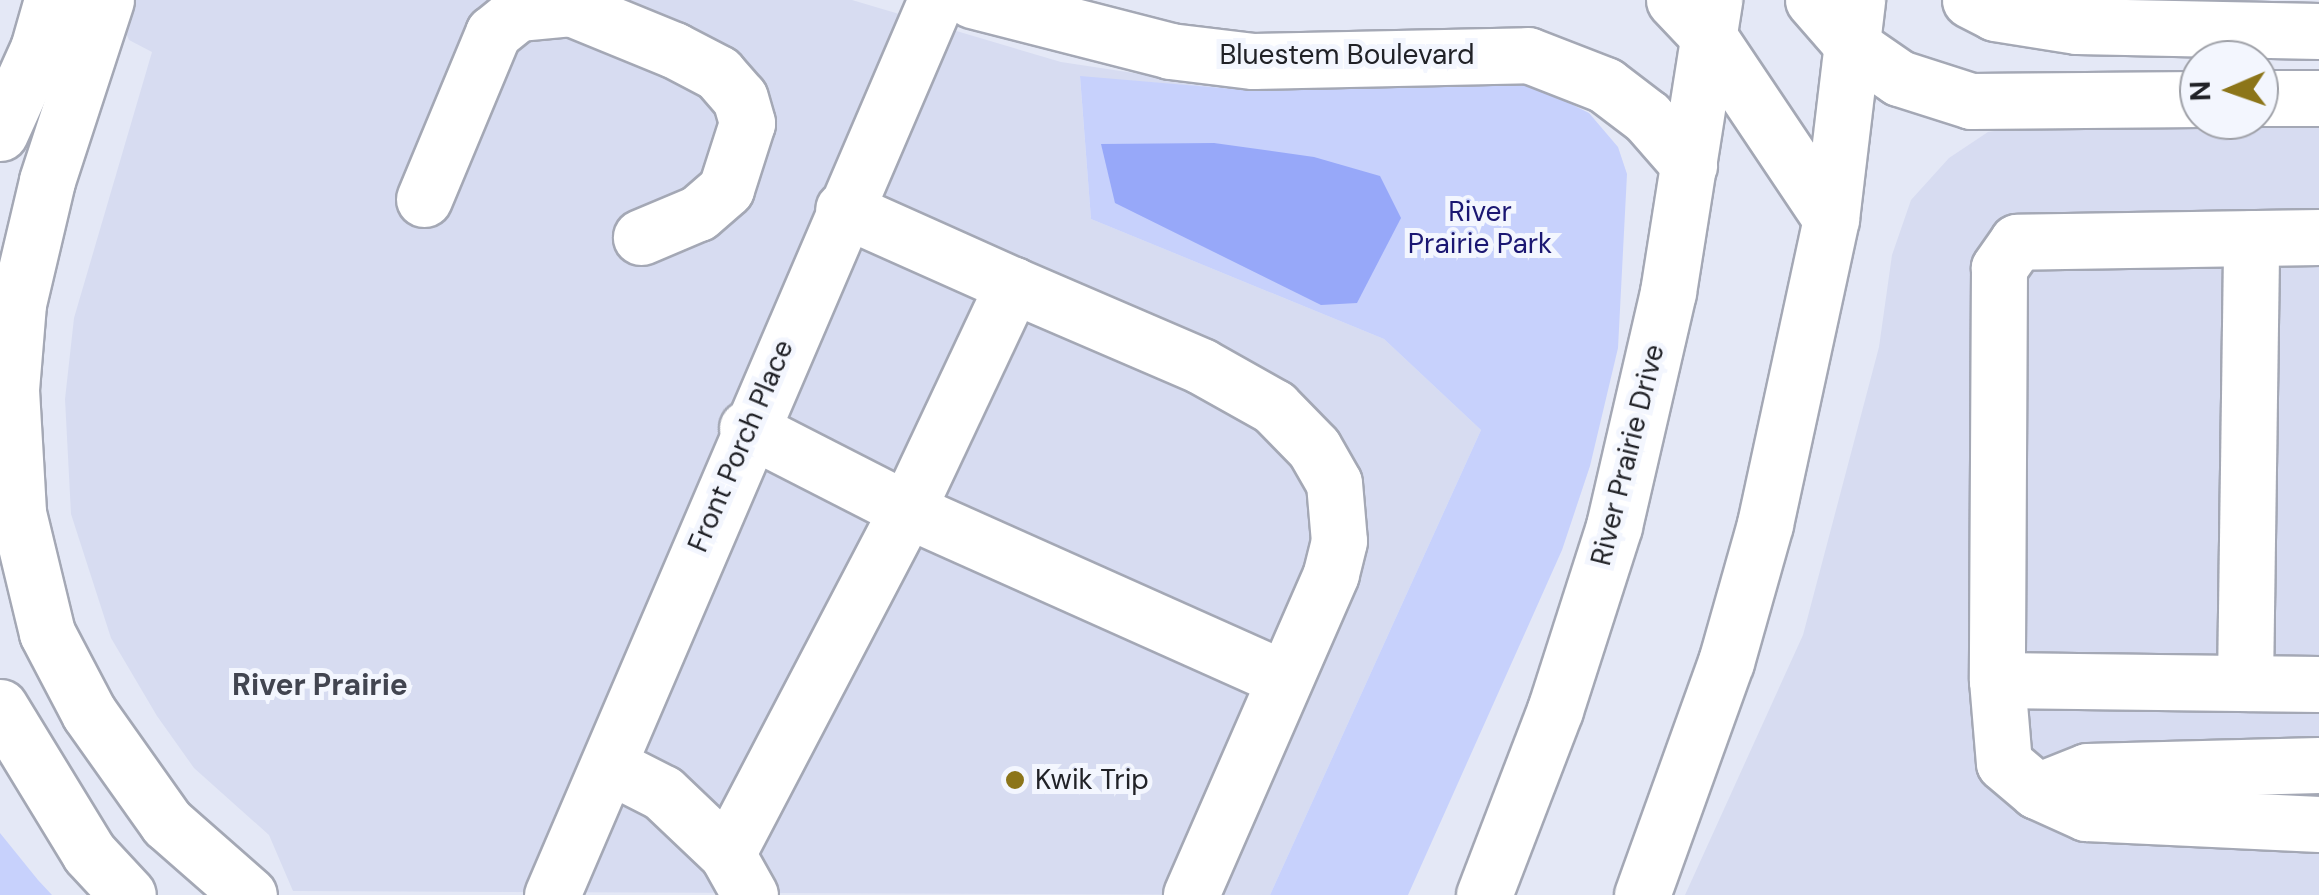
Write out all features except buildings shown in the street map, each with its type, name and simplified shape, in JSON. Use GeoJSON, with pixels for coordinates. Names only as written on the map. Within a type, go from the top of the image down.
{"type":"FeatureCollection","features":[{"type":"Feature","properties":{"kind":"street"},"geometry":{"type":"LineString","coordinates":[[0,134],[52,0]]}},
{"type":"Feature","properties":{"kind":"street"},"geometry":{"type":"LineString","coordinates":[[106,0],[47,181],[18,304],[11,445],[18,513],[47,633],[89,713],[167,824],[248,895]]}},
{"type":"Feature","properties":{"kind":"street","name":"Front Porch Place"},"geometry":{"type":"LineString","coordinates":[[552,895],[610,766],[747,428],[936,0]]}},
{"type":"Feature","properties":{"kind":"street","name":"Bluestem Boulevard"},"geometry":{"type":"LineString","coordinates":[[972,0],[1170,51],[1253,61],[1528,55],[1605,85],[1647,117],[1689,165]]}},
{"type":"Feature","properties":{"kind":"street"},"geometry":{"type":"LineString","coordinates":[[1813,0],[1856,23],[1900,78],[1972,101],[2179,99]]}},
{"type":"Feature","properties":{"kind":"street"},"geometry":{"type":"LineString","coordinates":[[1970,0],[1995,13],[2078,26],[2319,31]]}},
{"type":"Feature","properties":{"kind":"street"},"geometry":{"type":"LineString","coordinates":[[424,199],[493,33],[518,13],[571,8],[718,74],[740,98],[748,123],[726,190],[698,212],[641,237]]}},
{"type":"Feature","properties":{"kind":"street"},"geometry":{"type":"LineString","coordinates":[[1699,12],[1831,219]]}},
{"type":"Feature","properties":{"kind":"street","name":"River Prairie Drive"},"geometry":{"type":"LineString","coordinates":[[1484,895],[1555,710],[1614,526],[1668,292],[1689,165],[1699,12]]}},
{"type":"Feature","properties":{"kind":"street"},"geometry":{"type":"LineString","coordinates":[[1642,895],[1721,679],[1760,542],[1831,219],[1856,23]]}},
{"type":"Feature","properties":{"kind":"street"},"geometry":{"type":"LineString","coordinates":[[2279,98],[2319,98]]}},
{"type":"Feature","properties":{"kind":"street"},"geometry":{"type":"LineString","coordinates":[[842,209],[1201,366],[1274,408],[1314,448],[1334,483],[1339,541],[1191,895]]}},
{"type":"Feature","properties":{"kind":"street"},"geometry":{"type":"LineString","coordinates":[[2319,237],[2054,238],[2016,242],[1999,268],[1997,680],[2004,762],[2036,791],[2086,813],[2319,824]]}},
{"type":"Feature","properties":{"kind":"street"},"geometry":{"type":"LineString","coordinates":[[2246,683],[2251,238]]}},
{"type":"Feature","properties":{"kind":"street"},"geometry":{"type":"LineString","coordinates":[[610,766],[663,792],[738,874],[1013,285]]}},
{"type":"Feature","properties":{"kind":"street"},"geometry":{"type":"LineString","coordinates":[[747,428],[907,510],[1283,678]]}},
{"type":"Feature","properties":{"kind":"street"},"geometry":{"type":"LineString","coordinates":[[1997,680],[2319,684]]}},
{"type":"Feature","properties":{"kind":"street"},"geometry":{"type":"LineString","coordinates":[[0,708],[90,854],[128,895]]}},
{"type":"Feature","properties":{"kind":"street"},"geometry":{"type":"LineString","coordinates":[[2036,791],[2087,771],[2319,764]]}},
{"type":"Feature","properties":{"kind":"shaded area"},"geometry":{"type":"Polygon","coordinates":[[[128,0],[852,0],[1061,62],[1246,90],[1080,77],[1091,219],[1384,339],[1481,430],[1270,895],[293,891],[269,835],[194,768],[157,716],[111,638],[71,514],[65,399],[74,318],[152,52],[129,40],[121,21],[128,0]]]}},
{"type":"Feature","properties":{"kind":"shaded area"},"geometry":{"type":"Polygon","coordinates":[[[2043,123],[2179,124],[2179,140],[2279,140],[2279,125],[2319,125],[2319,895],[1685,895],[1803,635],[1879,347],[1892,255],[1911,200],[1949,158],[1988,132],[2043,123]]]}},
{"type":"Feature","properties":{"kind":"green space","name":"River Prairie Park"},"geometry":{"type":"Polygon","coordinates":[[[1080,76],[1246,90],[1527,82],[1589,113],[1618,147],[1627,174],[1618,348],[1590,466],[1562,550],[1408,895],[1270,895],[1481,430],[1384,339],[1091,219],[1080,76]]]}},
{"type":"Feature","properties":{"kind":"green space"},"geometry":{"type":"Polygon","coordinates":[[[0,833],[38,880],[52,895],[0,895],[0,833]]]}},
{"type":"Feature","properties":{"kind":"water"},"geometry":{"type":"Polygon","coordinates":[[[1214,143],[1314,157],[1380,176],[1401,218],[1357,303],[1321,305],[1115,203],[1101,144],[1214,143]]]}},
{"type":"Feature","properties":{"kind":"place","name":"Kwik Trip"},"geometry":{"type":"Point","coordinates":[1015,780]}},
{"type":"Feature","properties":{"kind":"district","name":"River Prairie"},"geometry":{"type":"Point","coordinates":[320,685]}}]}
